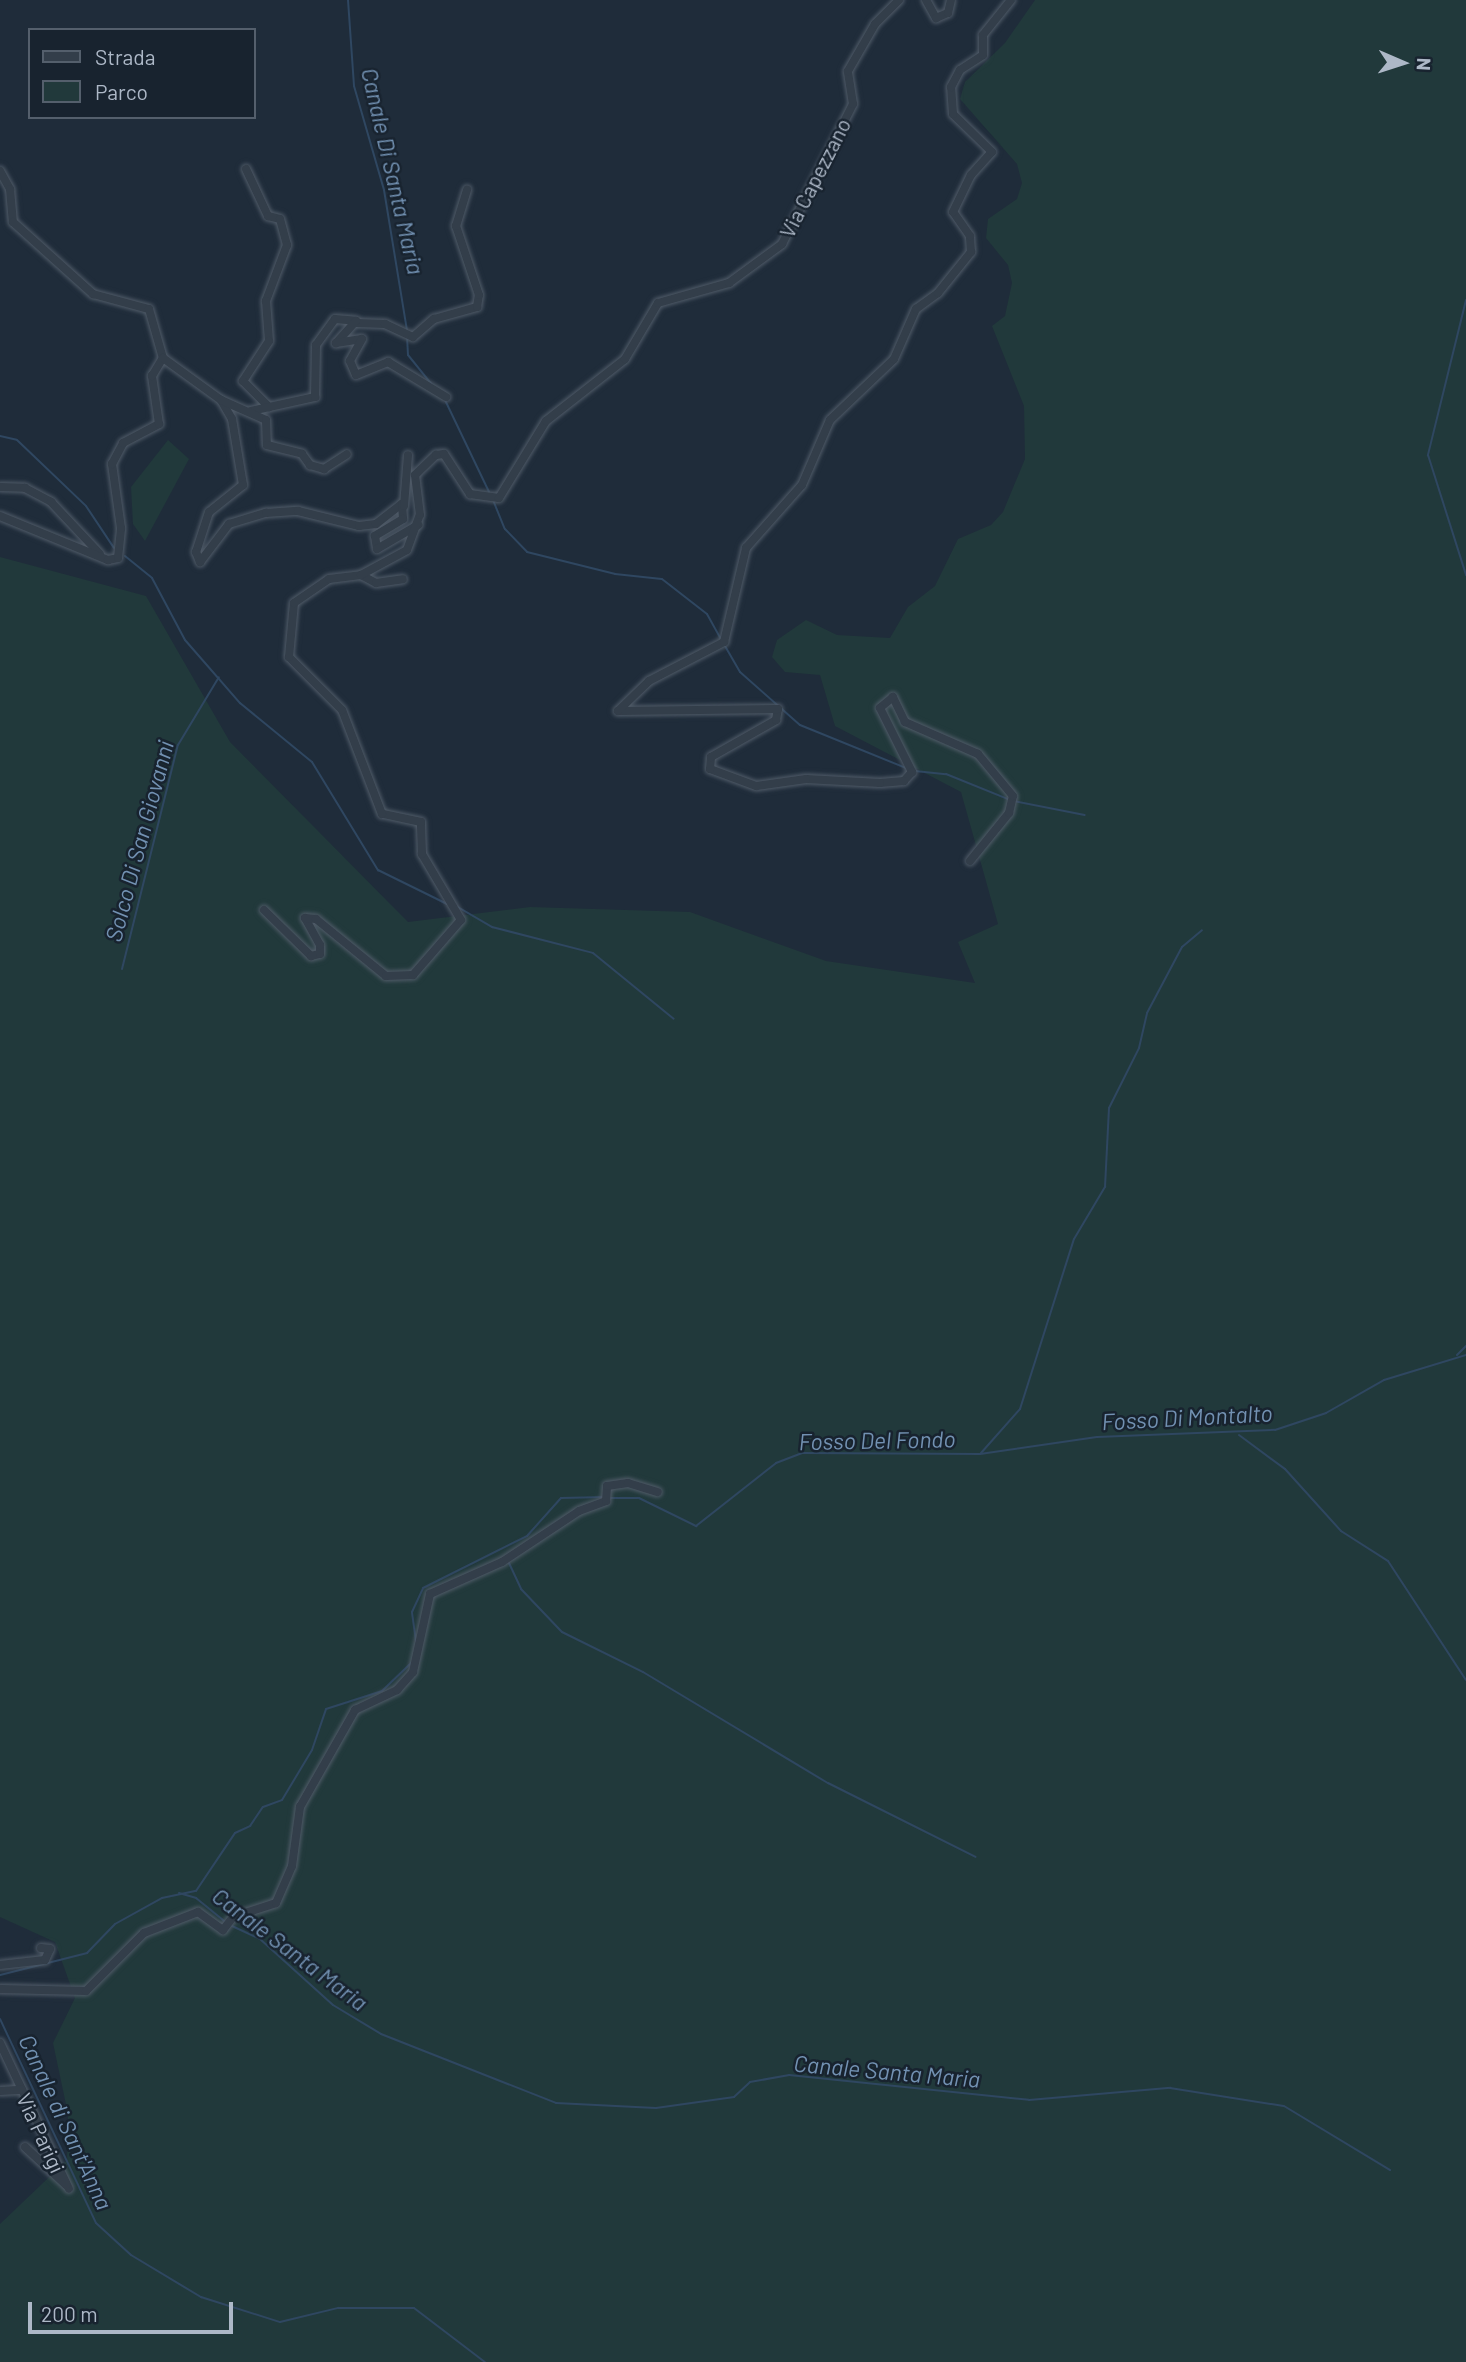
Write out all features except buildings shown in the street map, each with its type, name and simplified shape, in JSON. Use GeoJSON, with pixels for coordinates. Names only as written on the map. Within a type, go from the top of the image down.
{"type":"FeatureCollection","features":[{"type":"Feature","properties":{"kind":"street","name":"Via Capezzano"},"geometry":{"type":"LineString","coordinates":[[418,525],[415,475],[426,461],[444,454],[470,494],[499,498],[546,421],[625,359],[658,303],[729,283],[782,244],[853,104],[848,71],[875,24],[900,0]]}},
{"type":"Feature","properties":{"kind":"street"},"geometry":{"type":"LineString","coordinates":[[926,0],[936,18],[948,13],[951,0]]}},
{"type":"Feature","properties":{"kind":"street"},"geometry":{"type":"LineString","coordinates":[[970,862],[1009,813],[1013,796],[978,754],[905,722],[892,698],[880,708],[912,772],[904,781],[880,783],[806,779],[756,786],[710,769],[711,757],[776,720],[778,709],[618,712],[649,681],[724,642],[739,598],[743,554],[802,485],[830,420],[894,359],[916,309],[971,252],[970,236],[953,212],[971,175],[992,152],[953,114],[951,87],[960,71],[983,55],[983,35],[1009,11],[1011,0]]}},
{"type":"Feature","properties":{"kind":"street"},"geometry":{"type":"LineString","coordinates":[[246,169],[268,216],[280,219],[288,244],[266,301],[269,341],[243,381],[268,407]]}},
{"type":"Feature","properties":{"kind":"street"},"geometry":{"type":"LineString","coordinates":[[0,171],[10,189],[13,222],[93,294],[149,309],[163,358],[220,400],[251,411],[270,424],[267,445],[302,454],[310,466],[335,467],[347,454]]}},
{"type":"Feature","properties":{"kind":"street"},"geometry":{"type":"LineString","coordinates":[[251,411],[315,397],[321,334],[335,319],[385,324],[413,337],[435,319],[477,307],[479,295],[456,226],[467,190]]}},
{"type":"Feature","properties":{"kind":"street"},"geometry":{"type":"LineString","coordinates":[[356,323],[336,343],[362,339],[351,361],[356,375],[388,362],[420,385],[427,382],[446,397]]}},
{"type":"Feature","properties":{"kind":"street"},"geometry":{"type":"LineString","coordinates":[[0,516],[102,557],[118,558],[121,548],[112,464],[123,443],[159,424],[152,376],[163,358]]}},
{"type":"Feature","properties":{"kind":"street"},"geometry":{"type":"LineString","coordinates":[[220,400],[232,419],[243,485],[209,512],[196,552],[200,562],[240,519],[298,511],[359,526],[376,524],[397,505],[404,506]]}},
{"type":"Feature","properties":{"kind":"street"},"geometry":{"type":"LineString","coordinates":[[408,455],[403,519],[375,536],[374,547],[388,546],[418,525]]}},
{"type":"Feature","properties":{"kind":"street"},"geometry":{"type":"LineString","coordinates":[[0,486],[25,488],[51,502],[102,557]]}},
{"type":"Feature","properties":{"kind":"street"},"geometry":{"type":"LineString","coordinates":[[264,910],[311,956],[320,954],[320,945],[304,918],[316,919],[386,976],[413,975],[461,920],[422,854],[421,822],[382,814],[342,710],[289,657],[294,603],[330,579],[361,575],[401,556],[418,525]]}},
{"type":"Feature","properties":{"kind":"street"},"geometry":{"type":"LineString","coordinates":[[361,575],[376,583],[403,579]]}},
{"type":"Feature","properties":{"kind":"street"},"geometry":{"type":"LineString","coordinates":[[0,1989],[86,1991],[144,1933],[198,1912],[223,1930],[233,1917],[276,1903],[292,1867],[300,1807],[355,1710],[397,1690],[413,1672],[430,1594],[502,1562],[579,1511],[609,1498],[607,1486],[617,1482],[658,1492]]}},
{"type":"Feature","properties":{"kind":"street"},"geometry":{"type":"LineString","coordinates":[[0,1965],[45,1960],[51,1952],[41,1948]]}},
{"type":"Feature","properties":{"kind":"street","name":"Via Parigi"},"geometry":{"type":"LineString","coordinates":[[0,2043],[67,2187],[25,2147]]}},
{"type":"Feature","properties":{"kind":"street"},"geometry":{"type":"LineString","coordinates":[[0,2091],[22,2090]]}},
{"type":"Feature","properties":{"kind":"green space"},"geometry":{"type":"Polygon","coordinates":[[[1035,0],[1466,0],[1466,2362],[0,2362],[0,2224],[67,2160],[68,2114],[53,2043],[75,1998],[55,1942],[0,1917],[0,557],[146,596],[230,742],[408,922],[530,907],[690,912],[826,961],[975,983],[958,942],[998,924],[961,792],[835,726],[820,675],[785,672],[772,657],[777,640],[806,620],[837,635],[890,638],[908,607],[935,586],[958,539],[991,525],[1003,512],[1025,459],[1024,406],[992,326],[1005,316],[1012,283],[1008,265],[986,238],[988,219],[1017,199],[1022,183],[1017,164],[960,99],[965,82],[1005,43],[1035,0]]]}},
{"type":"Feature","properties":{"kind":"green space"},"geometry":{"type":"Polygon","coordinates":[[[168,440],[189,459],[145,541],[133,524],[131,487],[168,440]]]}},
{"type":"Feature","properties":{"kind":"waterway","name":"Canale Di Santa Maria"},"geometry":{"type":"LineString","coordinates":[[348,0],[354,86],[384,190],[407,331]]}},
{"type":"Feature","properties":{"kind":"waterway"},"geometry":{"type":"LineString","coordinates":[[1466,300],[1428,455],[1466,575]]}},
{"type":"Feature","properties":{"kind":"waterway","name":"Canale Di Santa Maria"},"geometry":{"type":"LineString","coordinates":[[407,336],[408,355],[432,385]]}},
{"type":"Feature","properties":{"kind":"waterway","name":"Canale Di Santa Maria"},"geometry":{"type":"LineString","coordinates":[[445,400],[489,492]]}},
{"type":"Feature","properties":{"kind":"waterway","name":"Solco Di San Giovanni"},"geometry":{"type":"LineString","coordinates":[[0,436],[17,440],[86,506],[114,548]]}},
{"type":"Feature","properties":{"kind":"waterway","name":"Canale Di Santa Maria"},"geometry":{"type":"LineString","coordinates":[[493,500],[505,529],[527,552],[615,574],[662,579],[707,614],[722,641]]}},
{"type":"Feature","properties":{"kind":"waterway"},"geometry":{"type":"LineString","coordinates":[[125,556],[152,578],[185,640],[240,703],[312,762],[378,870],[447,904]]}},
{"type":"Feature","properties":{"kind":"waterway","name":"Canale Di Santa Maria"},"geometry":{"type":"LineString","coordinates":[[725,646],[740,672],[800,725],[906,768]]}},
{"type":"Feature","properties":{"kind":"waterway","name":"Solco Di San Giovanni"},"geometry":{"type":"LineString","coordinates":[[122,969],[178,745],[219,677]]}},
{"type":"Feature","properties":{"kind":"waterway","name":"Canale Di Santa Maria"},"geometry":{"type":"LineString","coordinates":[[915,771],[946,774],[1008,799]]}},
{"type":"Feature","properties":{"kind":"waterway","name":"Canale Di Santa Maria"},"geometry":{"type":"LineString","coordinates":[[1014,801],[1085,815]]}},
{"type":"Feature","properties":{"kind":"waterway"},"geometry":{"type":"LineString","coordinates":[[456,906],[492,927],[593,953],[674,1019]]}},
{"type":"Feature","properties":{"kind":"waterway"},"geometry":{"type":"LineString","coordinates":[[981,1453],[1020,1409],[1074,1239],[1105,1187],[1109,1108],[1139,1048],[1147,1013],[1182,947],[1202,930]]}},
{"type":"Feature","properties":{"kind":"waterway"},"geometry":{"type":"LineString","coordinates":[[1457,1355],[1466,1346]]}},
{"type":"Feature","properties":{"kind":"waterway","name":"Fosso Di Montalto"},"geometry":{"type":"LineString","coordinates":[[610,1498],[639,1498],[696,1526],[776,1463],[802,1453],[980,1454],[1097,1437],[1275,1430],[1326,1413],[1384,1380],[1466,1355]]}},
{"type":"Feature","properties":{"kind":"waterway"},"geometry":{"type":"LineString","coordinates":[[1239,1435],[1285,1469],[1341,1531],[1388,1561],[1466,1680]]}},
{"type":"Feature","properties":{"kind":"waterway"},"geometry":{"type":"LineString","coordinates":[[416,1641],[412,1612],[423,1588],[527,1536],[561,1498],[605,1497]]}},
{"type":"Feature","properties":{"kind":"waterway"},"geometry":{"type":"LineString","coordinates":[[509,1563],[521,1589],[562,1632],[643,1672],[828,1783],[976,1857]]}},
{"type":"Feature","properties":{"kind":"waterway"},"geometry":{"type":"LineString","coordinates":[[0,1975],[87,1953],[115,1924],[162,1898],[196,1891],[235,1833],[250,1826],[263,1807],[282,1800],[312,1750],[326,1709],[382,1691],[411,1663]]}},
{"type":"Feature","properties":{"kind":"waterway","name":"Canale Santa Maria"},"geometry":{"type":"LineString","coordinates":[[179,1893],[196,1898],[224,1921]]}},
{"type":"Feature","properties":{"kind":"waterway","name":"Canale Santa Maria"},"geometry":{"type":"LineString","coordinates":[[232,1926],[260,1939],[333,2005],[381,2034],[556,2103],[656,2108],[734,2097],[750,2082],[789,2075],[1029,2100],[1170,2088],[1284,2106],[1390,2170]]}},
{"type":"Feature","properties":{"kind":"waterway","name":"Canale di Sant'Anna"},"geometry":{"type":"LineString","coordinates":[[0,2019],[96,2223],[131,2255],[201,2297],[280,2322],[338,2308],[414,2308],[485,2362]]}},
{"type":"Feature","properties":{"kind":"water label","name":"Fosso Del Fondo"},"geometry":{"type":"Point","coordinates":[877,1440]}}]}
